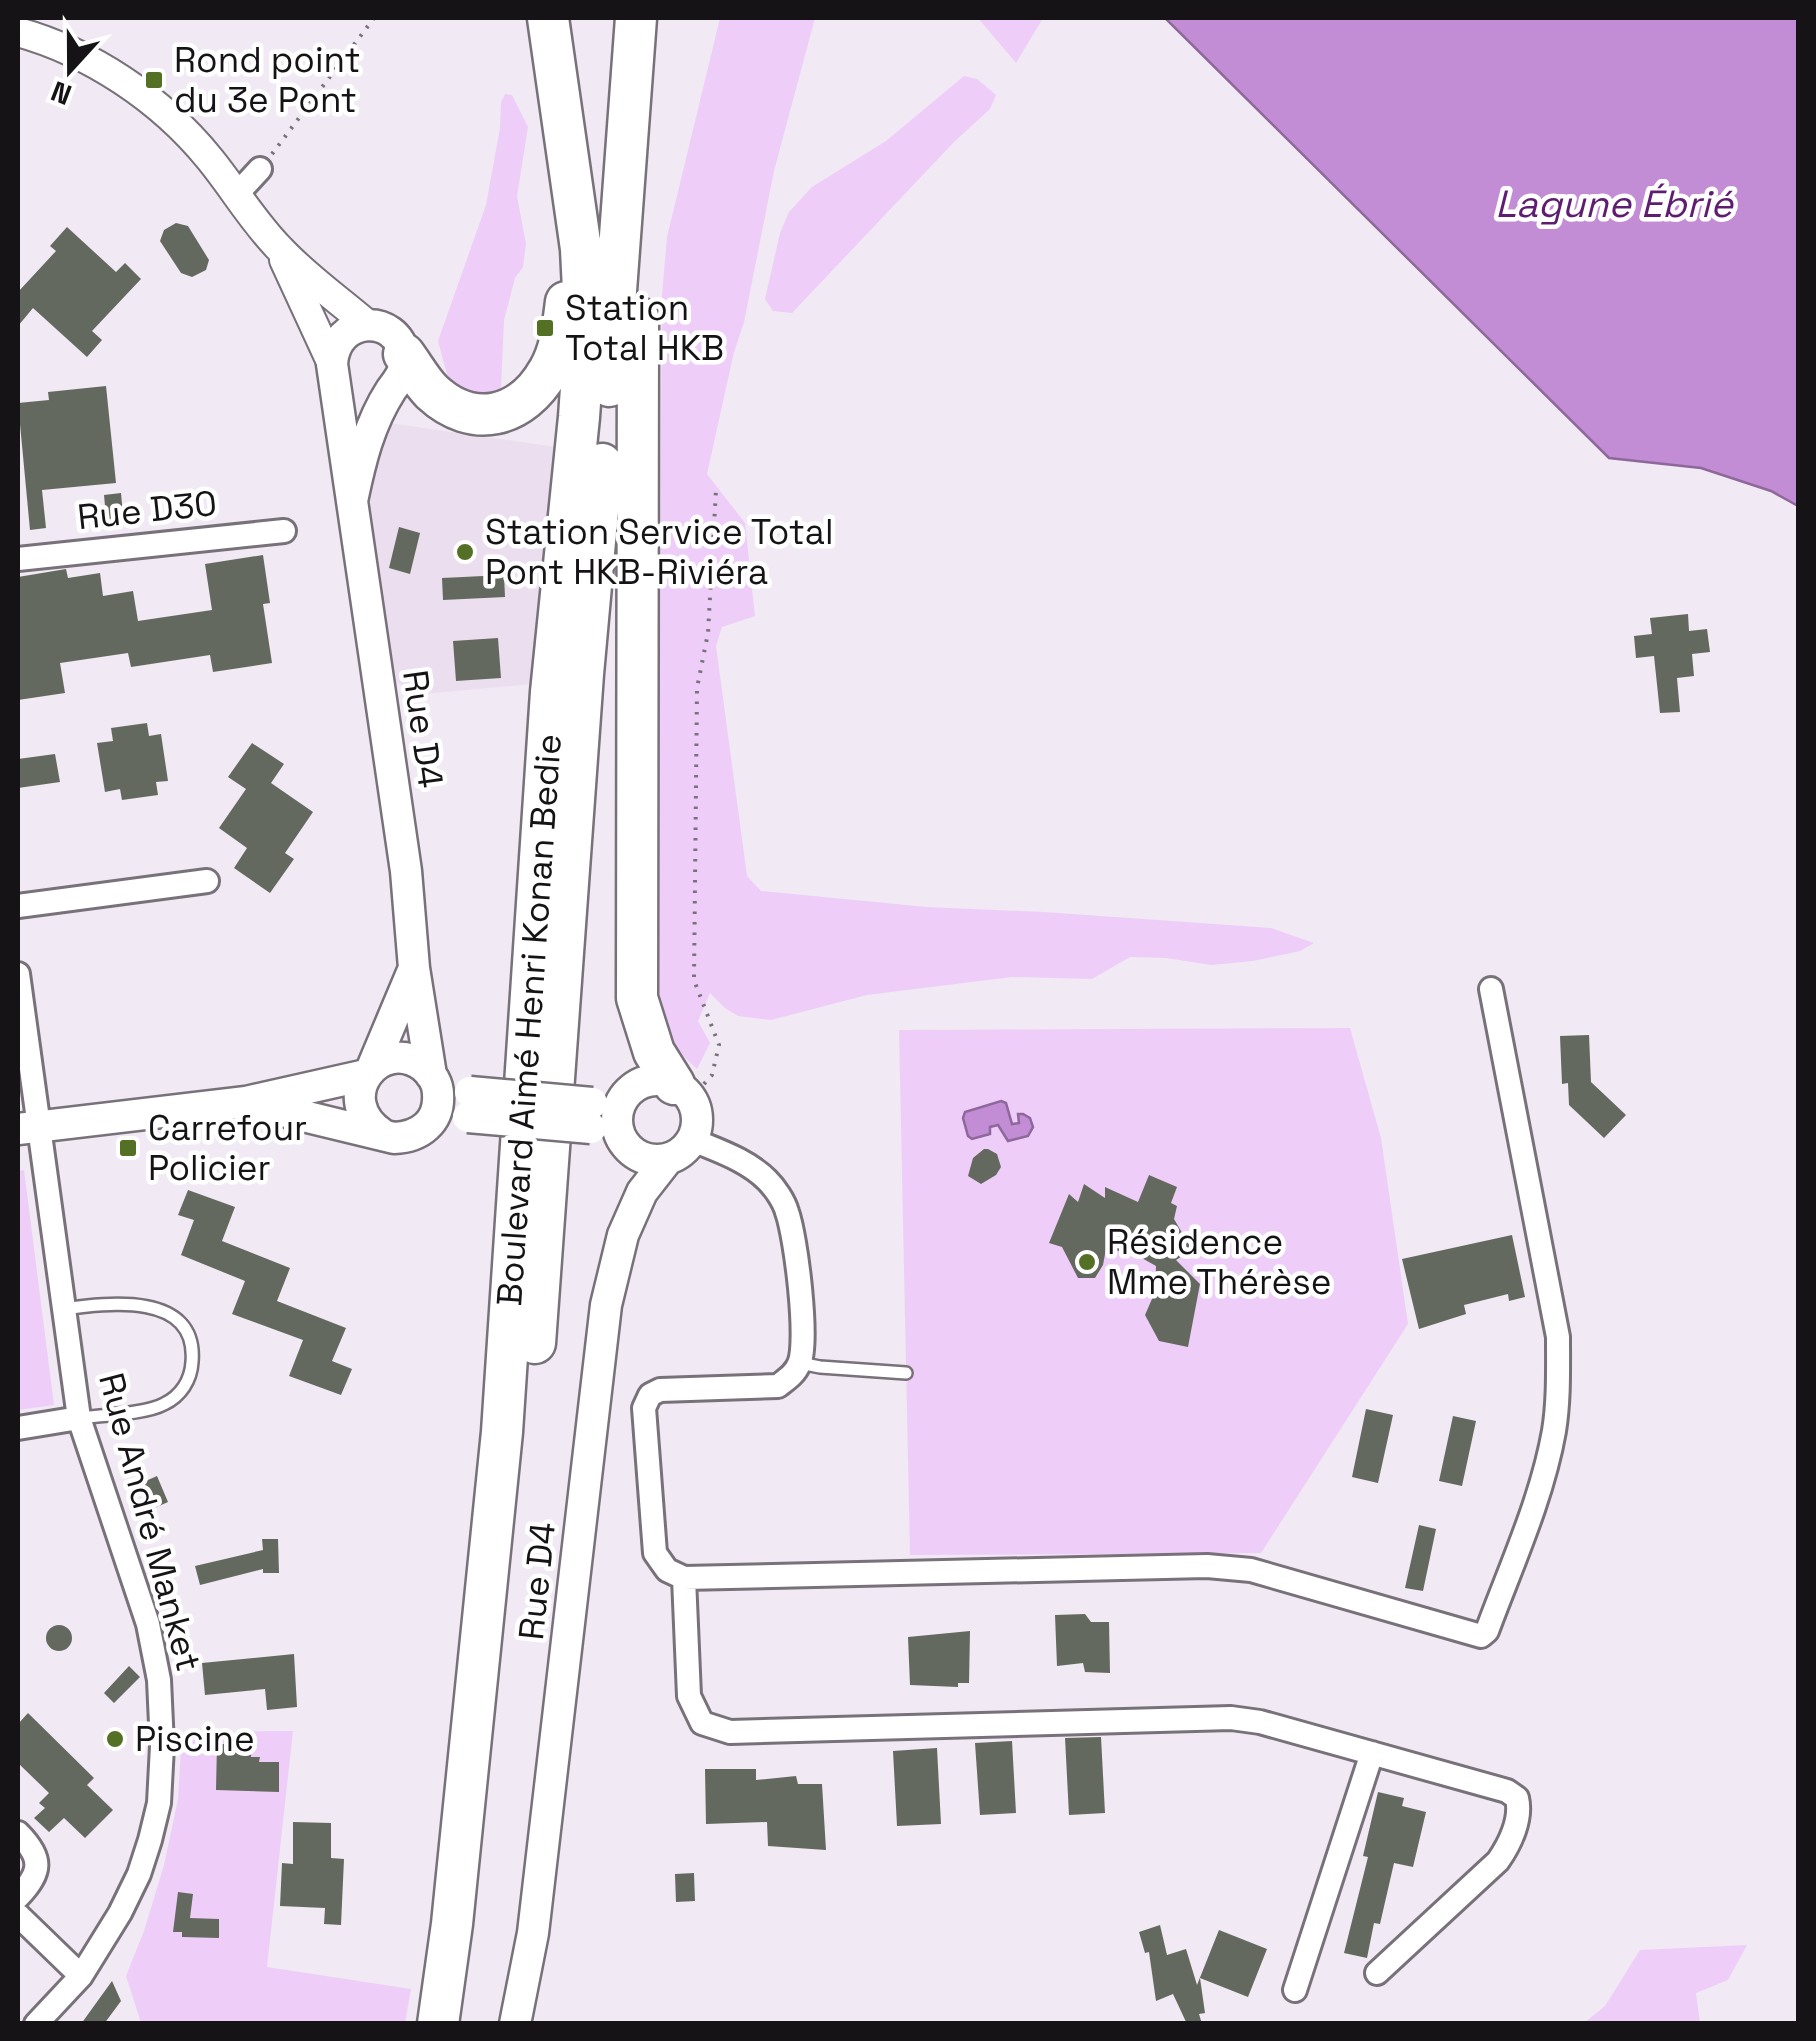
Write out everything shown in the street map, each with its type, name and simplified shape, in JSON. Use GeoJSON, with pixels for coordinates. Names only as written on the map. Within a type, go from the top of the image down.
{"type":"FeatureCollection","features":[{"type":"Feature","properties":{"kind":"highway","name":"Boulevard Aimé Henri Konan Bedie"},"geometry":{"type":"LineString","coordinates":[[438,2024],[454,1906],[502,1432],[551,692],[580,417],[585,331],[573,193],[548,18]]}},
{"type":"Feature","properties":{"kind":"highway","name":"Boulevard Aimé Henri Konan Bedie"},"geometry":{"type":"LineString","coordinates":[[463,2024],[528,1432],[636,18]]}},
{"type":"Feature","properties":{"kind":"highway"},"geometry":{"type":"LineString","coordinates":[[630,98],[638,285],[637,998],[654,1052],[683,1091]]}},
{"type":"Feature","properties":{"kind":"highway"},"geometry":{"type":"LineString","coordinates":[[398,372],[462,412],[476,416],[494,415],[518,405],[536,390],[552,367],[564,319],[573,193]]}},
{"type":"Feature","properties":{"kind":"main road"},"geometry":{"type":"LineString","coordinates":[[368,325],[387,330],[396,338],[398,372],[380,396],[354,395],[343,388],[334,371],[333,352],[346,333],[356,327],[368,325]]}},
{"type":"Feature","properties":{"kind":"main road","name":"Rue D4"},"geometry":{"type":"LineString","coordinates":[[334,371],[406,871],[414,968],[434,1079]]}},
{"type":"Feature","properties":{"kind":"main road","name":"Rue D4"},"geometry":{"type":"LineString","coordinates":[[352,501],[372,424],[398,372]]}},
{"type":"Feature","properties":{"kind":"main road","name":"Rue D4"},"geometry":{"type":"LineString","coordinates":[[369,1071],[414,968]]}},
{"type":"Feature","properties":{"kind":"main road"},"geometry":{"type":"LineString","coordinates":[[28,1127],[246,1102],[369,1071],[396,1058],[422,1066],[469,1104],[592,1116],[635,1154],[656,1161],[667,1160]]}},
{"type":"Feature","properties":{"kind":"main road"},"geometry":{"type":"LineString","coordinates":[[369,1071],[359,1090],[359,1104],[371,1127],[382,1134]]}},
{"type":"Feature","properties":{"kind":"main road"},"geometry":{"type":"LineString","coordinates":[[430,1124],[439,1100],[434,1079]]}},
{"type":"Feature","properties":{"kind":"main road"},"geometry":{"type":"LineString","coordinates":[[592,1116],[632,1088],[653,1080],[683,1091],[698,1119],[693,1140]]}},
{"type":"Feature","properties":{"kind":"main road"},"geometry":{"type":"LineString","coordinates":[[620,1138],[617,1116],[625,1096]]}},
{"type":"Feature","properties":{"kind":"main road"},"geometry":{"type":"LineString","coordinates":[[246,1102],[394,1138],[420,1133],[469,1104]]}},
{"type":"Feature","properties":{"kind":"main road","name":"Rue D4"},"geometry":{"type":"LineString","coordinates":[[515,2024],[533,1933],[606,1305],[622,1234],[642,1192],[667,1160],[693,1140]]}},
{"type":"Feature","properties":{"kind":"street"},"geometry":{"type":"LineString","coordinates":[[18,32],[105,70],[178,124],[280,249],[368,325]]}},
{"type":"Feature","properties":{"kind":"street"},"geometry":{"type":"LineString","coordinates":[[236,195],[260,169]]}},
{"type":"Feature","properties":{"kind":"street"},"geometry":{"type":"LineString","coordinates":[[280,249],[334,371]]}},
{"type":"Feature","properties":{"kind":"street","name":"Rue D30"},"geometry":{"type":"LineString","coordinates":[[18,560],[284,530]]}},
{"type":"Feature","properties":{"kind":"street"},"geometry":{"type":"LineString","coordinates":[[18,906],[208,881]]}},
{"type":"Feature","properties":{"kind":"street"},"geometry":{"type":"LineString","coordinates":[[18,974],[28,1127]]}},
{"type":"Feature","properties":{"kind":"street"},"geometry":{"type":"LineString","coordinates":[[693,1140],[749,1165],[769,1182],[786,1206],[794,1234],[804,1344],[793,1375],[778,1386],[660,1390],[650,1395],[644,1408],[655,1553],[667,1570],[684,1578],[1207,1566],[1251,1570],[1482,1636],[1535,1500],[1554,1430],[1558,1382],[1558,1337],[1491,989]]}},
{"type":"Feature","properties":{"kind":"street","name":"Rue André Manket"},"geometry":{"type":"LineString","coordinates":[[28,1127],[63,1309],[79,1418],[148,1624],[159,1680],[162,1746],[159,1802],[139,1874],[120,1913],[80,1976],[36,2024]]}},
{"type":"Feature","properties":{"kind":"street"},"geometry":{"type":"LineString","coordinates":[[18,1428],[79,1418]]}},
{"type":"Feature","properties":{"kind":"street"},"geometry":{"type":"LineString","coordinates":[[684,1578],[689,1696],[702,1724],[730,1732],[1231,1718],[1260,1722],[1372,1753],[1507,1791],[1517,1798],[1520,1809],[1498,1861],[1378,1973]]}},
{"type":"Feature","properties":{"kind":"street"},"geometry":{"type":"LineString","coordinates":[[1295,1990],[1372,1753]]}},
{"type":"Feature","properties":{"kind":"street"},"geometry":{"type":"LineString","coordinates":[[18,1833],[35,1853],[37,1865],[35,1876],[18,1897]]}},
{"type":"Feature","properties":{"kind":"street"},"geometry":{"type":"LineString","coordinates":[[18,1915],[80,1976]]}},
{"type":"Feature","properties":{"kind":"lane"},"geometry":{"type":"LineString","coordinates":[[63,1309],[107,1304],[147,1306],[170,1314],[186,1332],[193,1352],[191,1375],[176,1398],[159,1408],[79,1418]]}},
{"type":"Feature","properties":{"kind":"lane"},"geometry":{"type":"LineString","coordinates":[[800,1363],[906,1373]]}},
{"type":"Feature","properties":{"kind":"path"},"geometry":{"type":"LineString","coordinates":[[260,169],[374,18]]}},
{"type":"Feature","properties":{"kind":"path"},"geometry":{"type":"LineString","coordinates":[[683,1091],[712,1075],[718,1044],[694,980],[697,688],[708,633],[716,490]]}},
{"type":"Feature","properties":{"kind":"shaded area"},"geometry":{"type":"Polygon","coordinates":[[[720,18],[815,18],[774,171],[744,322],[707,474],[745,523],[755,616],[722,627],[716,646],[747,876],[761,891],[927,907],[1271,928],[1314,943],[1300,951],[1211,965],[1130,957],[1092,979],[1012,977],[867,995],[771,1020],[738,1016],[710,993],[698,1021],[710,1043],[697,1069],[673,1043],[662,1016],[657,951],[662,295],[667,237],[720,18]]]}},
{"type":"Feature","properties":{"kind":"shaded area"},"geometry":{"type":"Polygon","coordinates":[[[978,18],[1043,18],[1016,63],[978,18]]]}},
{"type":"Feature","properties":{"kind":"shaded area"},"geometry":{"type":"Polygon","coordinates":[[[964,76],[977,79],[996,95],[990,109],[792,313],[773,311],[765,299],[780,233],[789,212],[812,187],[886,141],[964,76]]]}},
{"type":"Feature","properties":{"kind":"shaded area"},"geometry":{"type":"Polygon","coordinates":[[[505,94],[512,95],[528,127],[517,196],[526,244],[523,267],[515,278],[504,320],[501,387],[493,399],[461,394],[448,378],[438,341],[486,205],[505,94]]]}},
{"type":"Feature","properties":{"kind":"shaded area"},"geometry":{"type":"Polygon","coordinates":[[[382,422],[556,447],[532,684],[423,694],[391,680],[363,519],[382,422]]]}},
{"type":"Feature","properties":{"kind":"shaded area"},"geometry":{"type":"Polygon","coordinates":[[[1350,1028],[1381,1138],[1408,1324],[1261,1553],[910,1555],[899,1030],[1350,1028]]]}},
{"type":"Feature","properties":{"kind":"shaded area"},"geometry":{"type":"Polygon","coordinates":[[[24,1170],[54,1405],[18,1410],[18,1171],[24,1170]]]}},
{"type":"Feature","properties":{"kind":"shaded area"},"geometry":{"type":"Polygon","coordinates":[[[293,1731],[267,1967],[411,1989],[405,2023],[141,2023],[126,1976],[164,1865],[178,1799],[182,1732],[293,1731]]]}},
{"type":"Feature","properties":{"kind":"shaded area"},"geometry":{"type":"Polygon","coordinates":[[[1747,1945],[1728,1980],[1696,1993],[1700,2023],[1584,2023],[1605,2006],[1640,1950],[1747,1945]]]}},
{"type":"Feature","properties":{"kind":"water","name":"Lagune Ébrié"},"geometry":{"type":"Polygon","coordinates":[[[1165,18],[1798,18],[1798,506],[1771,491],[1701,468],[1609,458],[1165,18]]]}},
{"type":"Feature","properties":{"kind":"water"},"geometry":{"type":"Polygon","coordinates":[[[1001,1101],[1006,1103],[1012,1124],[1019,1123],[1018,1114],[1030,1118],[1033,1127],[1028,1136],[1008,1141],[998,1125],[990,1127],[990,1134],[972,1139],[968,1136],[965,1112],[1001,1101]]]}},
{"type":"Feature","properties":{"kind":"building"},"geometry":{"type":"Polygon","coordinates":[[[176,223],[188,226],[209,260],[206,270],[192,277],[181,273],[160,241],[164,230],[176,223]]]}},
{"type":"Feature","properties":{"kind":"building"},"geometry":{"type":"Polygon","coordinates":[[[67,227],[116,272],[125,263],[141,279],[92,331],[102,340],[87,357],[33,308],[18,326],[18,292],[56,251],[50,246],[67,227]]]}},
{"type":"Feature","properties":{"kind":"building"},"geometry":{"type":"Polygon","coordinates":[[[106,386],[116,483],[42,490],[46,528],[30,530],[18,403],[49,400],[48,392],[106,386]]]}},
{"type":"Feature","properties":{"kind":"building"},"geometry":{"type":"Polygon","coordinates":[[[121,493],[124,526],[107,528],[104,495],[121,493]]]}},
{"type":"Feature","properties":{"kind":"building"},"geometry":{"type":"Polygon","coordinates":[[[399,527],[420,533],[410,574],[389,568],[399,527]]]}},
{"type":"Feature","properties":{"kind":"building"},"geometry":{"type":"Polygon","coordinates":[[[263,555],[270,603],[263,604],[272,663],[213,672],[210,655],[131,667],[128,653],[60,663],[65,693],[18,700],[18,577],[66,569],[68,578],[100,573],[103,596],[133,591],[138,621],[212,610],[205,564],[263,555]]]}},
{"type":"Feature","properties":{"kind":"building"},"geometry":{"type":"Polygon","coordinates":[[[504,575],[505,597],[443,600],[442,578],[504,575]]]}},
{"type":"Feature","properties":{"kind":"building"},"geometry":{"type":"Polygon","coordinates":[[[1688,614],[1689,631],[1707,629],[1710,652],[1692,654],[1694,676],[1677,678],[1680,712],[1660,713],[1654,656],[1636,658],[1634,636],[1652,634],[1650,618],[1688,614]]]}},
{"type":"Feature","properties":{"kind":"building"},"geometry":{"type":"Polygon","coordinates":[[[498,638],[501,678],[456,681],[453,641],[498,638]]]}},
{"type":"Feature","properties":{"kind":"building"},"geometry":{"type":"Polygon","coordinates":[[[147,723],[149,736],[161,734],[168,781],[156,782],[158,795],[122,800],[120,789],[105,792],[97,743],[113,741],[111,728],[147,723]]]}},
{"type":"Feature","properties":{"kind":"building"},"geometry":{"type":"Polygon","coordinates":[[[252,743],[284,764],[271,783],[313,812],[285,853],[294,859],[270,893],[234,868],[247,848],[219,828],[246,789],[228,777],[252,743]]]}},
{"type":"Feature","properties":{"kind":"building"},"geometry":{"type":"Polygon","coordinates":[[[55,754],[60,782],[18,788],[18,759],[55,754]]]}},
{"type":"Feature","properties":{"kind":"building"},"geometry":{"type":"Polygon","coordinates":[[[1589,1035],[1591,1082],[1626,1115],[1604,1138],[1569,1105],[1568,1083],[1562,1084],[1560,1036],[1589,1035]]]}},
{"type":"Feature","properties":{"kind":"building"},"geometry":{"type":"Polygon","coordinates":[[[984,1149],[997,1154],[1001,1167],[981,1184],[968,1176],[973,1158],[984,1149]]]}},
{"type":"Feature","properties":{"kind":"building","name":"Résidence Mme Thérèse"},"geometry":{"type":"Polygon","coordinates":[[[1149,1175],[1177,1187],[1171,1203],[1177,1206],[1174,1219],[1192,1250],[1176,1260],[1200,1284],[1188,1347],[1159,1341],[1145,1315],[1155,1292],[1156,1266],[1133,1253],[1106,1249],[1095,1278],[1078,1278],[1062,1247],[1049,1243],[1069,1194],[1078,1202],[1084,1184],[1105,1198],[1105,1187],[1138,1202],[1149,1175]]]}},
{"type":"Feature","properties":{"kind":"building"},"geometry":{"type":"Polygon","coordinates":[[[188,1190],[235,1207],[222,1241],[290,1268],[277,1301],[346,1328],[332,1361],[352,1369],[341,1395],[289,1376],[303,1340],[232,1314],[245,1281],[181,1255],[194,1220],[178,1215],[188,1190]]]}},
{"type":"Feature","properties":{"kind":"building"},"geometry":{"type":"Polygon","coordinates":[[[1512,1235],[1525,1297],[1509,1301],[1508,1294],[1464,1305],[1466,1314],[1419,1329],[1402,1259],[1512,1235]]]}},
{"type":"Feature","properties":{"kind":"building"},"geometry":{"type":"Polygon","coordinates":[[[1366,1409],[1393,1415],[1378,1483],[1352,1477],[1366,1409]]]}},
{"type":"Feature","properties":{"kind":"building"},"geometry":{"type":"Polygon","coordinates":[[[1453,1416],[1476,1421],[1462,1486],[1439,1481],[1453,1416]]]}},
{"type":"Feature","properties":{"kind":"building"},"geometry":{"type":"Polygon","coordinates":[[[157,1476],[168,1502],[150,1510],[139,1484],[157,1476]]]}},
{"type":"Feature","properties":{"kind":"building"},"geometry":{"type":"Polygon","coordinates":[[[1419,1525],[1436,1529],[1423,1591],[1405,1588],[1419,1525]]]}},
{"type":"Feature","properties":{"kind":"building"},"geometry":{"type":"Polygon","coordinates":[[[262,1539],[278,1539],[279,1573],[263,1573],[263,1569],[200,1585],[195,1566],[263,1550],[262,1539]]]}},
{"type":"Feature","properties":{"kind":"building"},"geometry":{"type":"Polygon","coordinates":[[[1085,1614],[1091,1622],[1109,1622],[1110,1673],[1085,1672],[1083,1663],[1057,1666],[1055,1615],[1085,1614]]]}},
{"type":"Feature","properties":{"kind":"building"},"geometry":{"type":"Polygon","coordinates":[[[59,1625],[68,1629],[72,1638],[68,1647],[59,1651],[50,1647],[46,1638],[50,1629],[59,1625]]]}},
{"type":"Feature","properties":{"kind":"building"},"geometry":{"type":"Polygon","coordinates":[[[970,1631],[969,1683],[958,1683],[958,1687],[910,1685],[908,1637],[970,1631]]]}},
{"type":"Feature","properties":{"kind":"building"},"geometry":{"type":"Polygon","coordinates":[[[294,1654],[297,1707],[267,1710],[265,1689],[205,1695],[202,1663],[294,1654]]]}},
{"type":"Feature","properties":{"kind":"building"},"geometry":{"type":"Polygon","coordinates":[[[129,1666],[140,1677],[114,1703],[104,1693],[129,1666]]]}},
{"type":"Feature","properties":{"kind":"building"},"geometry":{"type":"Polygon","coordinates":[[[28,1713],[94,1778],[87,1785],[113,1810],[85,1838],[64,1818],[49,1832],[34,1818],[45,1808],[39,1803],[49,1793],[18,1763],[18,1724],[28,1713]]]}},
{"type":"Feature","properties":{"kind":"building"},"geometry":{"type":"Polygon","coordinates":[[[1101,1737],[1105,1813],[1069,1815],[1065,1738],[1101,1737]]]}},
{"type":"Feature","properties":{"kind":"building"},"geometry":{"type":"Polygon","coordinates":[[[1012,1741],[1016,1813],[980,1815],[975,1743],[1012,1741]]]}},
{"type":"Feature","properties":{"kind":"building"},"geometry":{"type":"Polygon","coordinates":[[[217,1744],[252,1744],[251,1757],[260,1757],[259,1762],[279,1762],[279,1792],[216,1790],[217,1744]]]}},
{"type":"Feature","properties":{"kind":"building"},"geometry":{"type":"Polygon","coordinates":[[[937,1748],[941,1824],[897,1826],[893,1751],[937,1748]]]}},
{"type":"Feature","properties":{"kind":"building"},"geometry":{"type":"Polygon","coordinates":[[[705,1769],[756,1769],[756,1780],[796,1776],[798,1784],[822,1784],[826,1850],[768,1846],[767,1822],[706,1824],[705,1769]]]}},
{"type":"Feature","properties":{"kind":"building"},"geometry":{"type":"Polygon","coordinates":[[[1378,1792],[1404,1798],[1402,1806],[1426,1812],[1413,1867],[1394,1863],[1380,1924],[1374,1923],[1367,1958],[1344,1953],[1368,1857],[1363,1856],[1378,1792]]]}},
{"type":"Feature","properties":{"kind":"building"},"geometry":{"type":"Polygon","coordinates":[[[293,1822],[331,1823],[331,1858],[344,1859],[341,1925],[324,1924],[325,1908],[280,1906],[282,1863],[293,1864],[293,1822]]]}},
{"type":"Feature","properties":{"kind":"building"},"geometry":{"type":"Polygon","coordinates":[[[694,1873],[695,1901],[676,1902],[675,1874],[694,1873]]]}},
{"type":"Feature","properties":{"kind":"building"},"geometry":{"type":"Polygon","coordinates":[[[178,1892],[193,1894],[190,1918],[219,1919],[219,1938],[182,1937],[182,1932],[173,1932],[178,1892]]]}},
{"type":"Feature","properties":{"kind":"building"},"geometry":{"type":"Polygon","coordinates":[[[1160,1925],[1167,1955],[1186,1949],[1197,1985],[1219,1930],[1267,1949],[1248,1997],[1200,1978],[1205,2013],[1199,2014],[1202,2024],[1187,2024],[1173,1994],[1156,2001],[1149,1952],[1145,1953],[1139,1932],[1160,1925]]]}},
{"type":"Feature","properties":{"kind":"building"},"geometry":{"type":"Polygon","coordinates":[[[112,1981],[121,2001],[104,2024],[81,2024],[112,1981]]]}},
{"type":"Feature","properties":{"kind":"place","name":"Rond point du 3e Pont"},"geometry":{"type":"Point","coordinates":[154,80]}},
{"type":"Feature","properties":{"kind":"place","name":"Station Total HKB"},"geometry":{"type":"Point","coordinates":[545,328]}},
{"type":"Feature","properties":{"kind":"place","name":"Station Service Total Pont HKB-Riviéra"},"geometry":{"type":"Point","coordinates":[465,552]}},
{"type":"Feature","properties":{"kind":"place","name":"Carrefour Policier"},"geometry":{"type":"Point","coordinates":[128,1148]}},
{"type":"Feature","properties":{"kind":"place","name":"Résidence Mme Thérèse"},"geometry":{"type":"Point","coordinates":[1087,1262]}},
{"type":"Feature","properties":{"kind":"place","name":"Piscine"},"geometry":{"type":"Point","coordinates":[115,1739]}}]}
